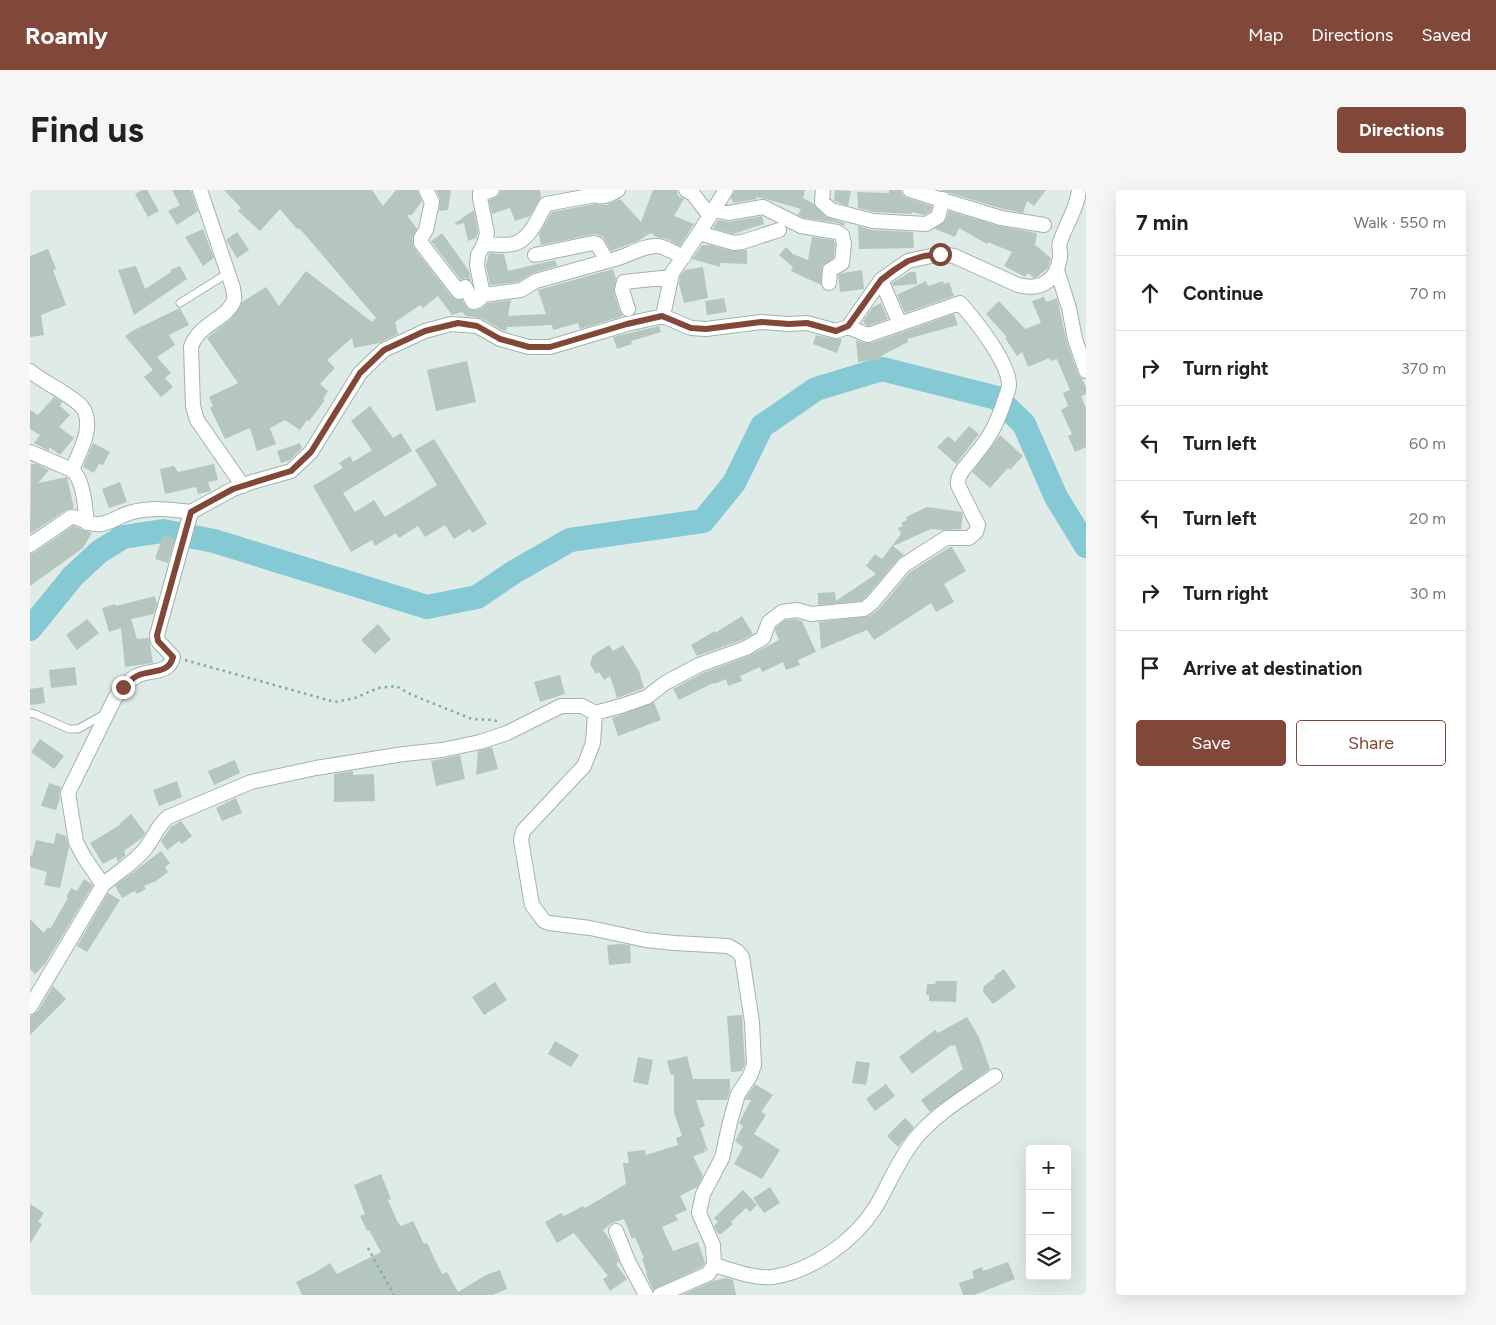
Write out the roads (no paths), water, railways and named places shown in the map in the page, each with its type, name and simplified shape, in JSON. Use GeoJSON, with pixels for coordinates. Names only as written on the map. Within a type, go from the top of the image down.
{"type":"FeatureCollection","features":[{"type":"Feature","properties":{"kind":"street"},"geometry":{"type":"LineString","coordinates":[[200,190],[233,288],[234,300],[227,311],[202,328],[194,338],[191,347],[193,406],[197,420],[242,486]]}},
{"type":"Feature","properties":{"kind":"street"},"geometry":{"type":"LineString","coordinates":[[426,190],[432,202],[421,243],[459,292],[465,287],[473,302],[479,300],[483,295],[520,290],[536,281],[607,260],[619,259],[644,248],[659,246],[684,257]]}},
{"type":"Feature","properties":{"kind":"street"},"geometry":{"type":"LineString","coordinates":[[484,244],[513,244],[522,240],[529,234],[546,204],[595,195],[598,197],[610,195],[618,190]]}},
{"type":"Feature","properties":{"kind":"street"},"geometry":{"type":"LineString","coordinates":[[686,190],[693,194],[712,213],[729,213],[763,207],[801,226],[837,232],[842,235],[844,239],[842,263],[830,270],[830,283]]}},
{"type":"Feature","properties":{"kind":"street"},"geometry":{"type":"LineString","coordinates":[[662,316],[672,273],[700,233],[726,190]]}},
{"type":"Feature","properties":{"kind":"street"},"geometry":{"type":"LineString","coordinates":[[823,190],[822,202],[831,210],[873,221],[926,224],[938,217],[943,200]]}},
{"type":"Feature","properties":{"kind":"street"},"geometry":{"type":"LineString","coordinates":[[910,190],[1001,218],[1044,225]]}},
{"type":"Feature","properties":{"kind":"street"},"geometry":{"type":"LineString","coordinates":[[103,885],[76,842],[68,793],[108,712],[123,687],[138,675],[167,668],[172,661],[173,657],[158,641],[157,635],[190,516],[214,498],[242,486],[291,471],[311,452],[360,373],[384,350],[425,331],[458,323],[477,326],[500,339],[529,347],[550,347],[627,324],[662,316],[691,328],[706,329],[761,322],[807,323],[836,331],[848,326],[881,280],[908,261],[940,254],[954,256],[1018,285],[1028,288],[1038,286],[1046,282],[1057,270],[1061,254],[1058,244],[1078,203],[1079,190]]}},
{"type":"Feature","properties":{"kind":"street"},"geometry":{"type":"LineString","coordinates":[[483,295],[477,265],[478,255],[487,233],[480,194],[487,191]]}},
{"type":"Feature","properties":{"kind":"street"},"geometry":{"type":"LineString","coordinates":[[700,233],[734,243],[779,230]]}},
{"type":"Feature","properties":{"kind":"street"},"geometry":{"type":"LineString","coordinates":[[535,255],[593,243],[597,244],[607,260]]}},
{"type":"Feature","properties":{"kind":"street"},"geometry":{"type":"LineString","coordinates":[[1057,270],[1069,308],[1076,344],[1086,371]]}},
{"type":"Feature","properties":{"kind":"street"},"geometry":{"type":"LineString","coordinates":[[628,309],[622,290],[624,282],[671,277]]}},
{"type":"Feature","properties":{"kind":"street"},"geometry":{"type":"LineString","coordinates":[[881,280],[900,324]]}},
{"type":"Feature","properties":{"kind":"street"},"geometry":{"type":"LineString","coordinates":[[30,1007],[103,885],[138,857],[146,848],[160,824],[168,817],[251,782],[316,768],[442,750],[480,742],[507,733],[561,706],[582,706],[595,713],[647,697],[665,683],[699,665],[746,648],[763,638],[769,622],[782,612],[797,610],[810,614],[864,609],[872,603],[904,565],[926,550],[946,538],[969,538],[974,535],[978,525],[957,481],[961,473],[992,434],[1002,410],[1009,386],[1001,360],[972,316],[960,304],[868,335],[848,326]]}},
{"type":"Feature","properties":{"kind":"street"},"geometry":{"type":"LineString","coordinates":[[30,371],[82,406],[86,414],[85,440],[72,470]]}},
{"type":"Feature","properties":{"kind":"street"},"geometry":{"type":"LineString","coordinates":[[30,452],[76,473],[80,482],[88,524]]}},
{"type":"Feature","properties":{"kind":"street"},"geometry":{"type":"LineString","coordinates":[[30,545],[71,517],[78,517],[88,524],[106,523],[129,513],[169,509],[190,516]]}},
{"type":"Feature","properties":{"kind":"street"},"geometry":{"type":"LineString","coordinates":[[595,713],[593,743],[584,766],[523,831],[521,840],[532,906],[539,916],[550,923],[590,928],[675,944],[728,946],[742,956],[752,1022],[754,1065],[746,1084],[738,1094],[722,1158],[703,1194],[699,1213],[713,1245],[714,1265],[708,1274],[660,1295]]}},
{"type":"Feature","properties":{"kind":"street"},"geometry":{"type":"LineString","coordinates":[[714,1265],[747,1274],[773,1277],[808,1266],[833,1252],[855,1232],[874,1210],[893,1177],[902,1156],[916,1138],[937,1118],[995,1076]]}},
{"type":"Feature","properties":{"kind":"street"},"geometry":{"type":"LineString","coordinates":[[616,1231],[628,1261],[646,1295]]}},
{"type":"Feature","properties":{"kind":"lane"},"geometry":{"type":"LineString","coordinates":[[180,303],[228,273]]}},
{"type":"Feature","properties":{"kind":"lane"},"geometry":{"type":"LineString","coordinates":[[30,713],[74,730],[108,712]]}},
{"type":"Feature","properties":{"kind":"waterway"},"geometry":{"type":"LineString","coordinates":[[30,629],[73,576],[99,552],[123,537],[163,531],[214,541],[427,607],[477,597],[514,572],[570,540],[703,521],[734,483],[762,426],[816,389],[882,369],[997,398],[1024,424],[1056,497],[1086,546]]}}]}
